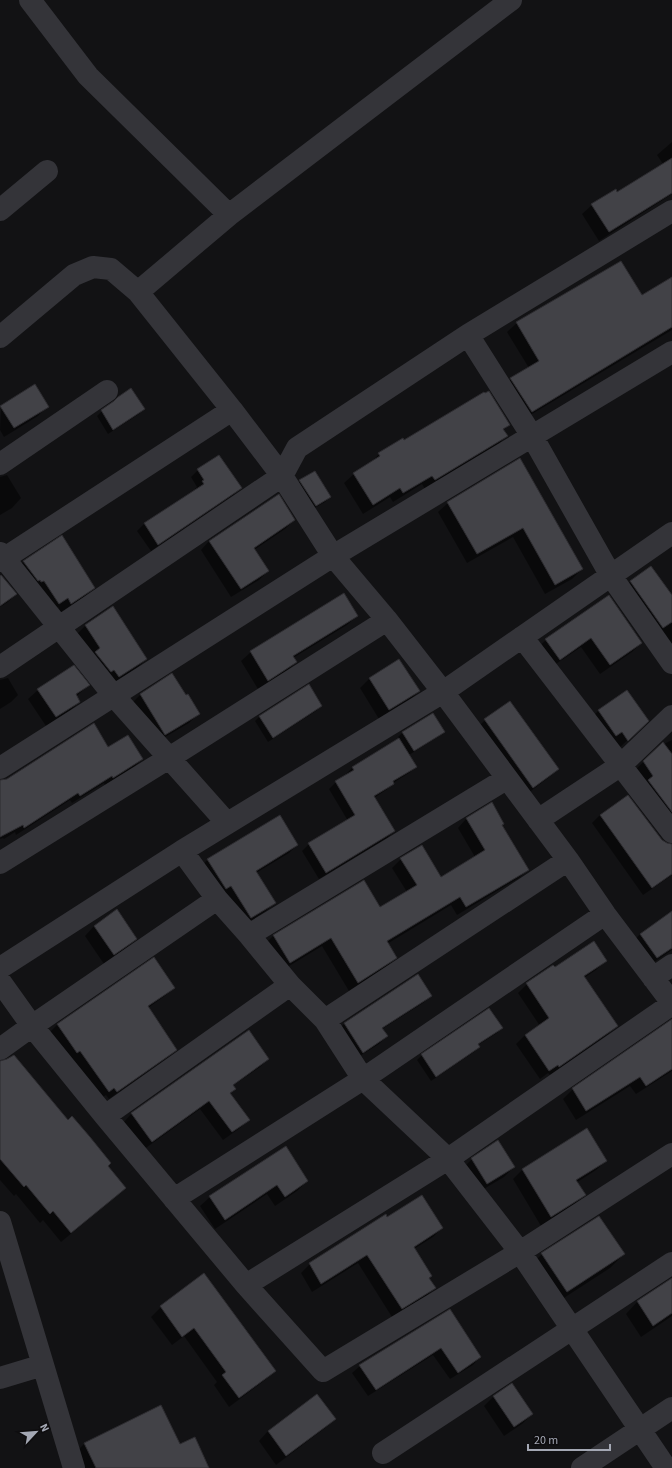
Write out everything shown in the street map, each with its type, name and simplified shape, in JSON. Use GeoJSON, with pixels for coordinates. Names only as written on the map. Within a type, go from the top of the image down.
{"type":"FeatureCollection","features":[{"type":"Feature","properties":{"kind":"street"},"geometry":{"type":"LineString","coordinates":[[30,0],[88,76],[229,215]]}},
{"type":"Feature","properties":{"kind":"street"},"geometry":{"type":"LineString","coordinates":[[138,292],[229,215],[511,0]]}},
{"type":"Feature","properties":{"kind":"street"},"geometry":{"type":"LineString","coordinates":[[0,210],[46,171]]}},
{"type":"Feature","properties":{"kind":"street"},"geometry":{"type":"LineString","coordinates":[[0,667],[282,476],[297,448],[468,335],[672,211]]}},
{"type":"Feature","properties":{"kind":"street"},"geometry":{"type":"LineString","coordinates":[[0,337],[74,275],[93,267],[111,269],[138,292],[232,410],[282,476],[333,556],[387,620],[443,692],[506,779],[568,860],[605,914],[672,1004],[448,1159],[246,1285]]}},
{"type":"Feature","properties":{"kind":"street"},"geometry":{"type":"LineString","coordinates":[[468,335],[532,436],[611,576],[672,663]]}},
{"type":"Feature","properties":{"kind":"street"},"geometry":{"type":"LineString","coordinates":[[0,768],[333,556],[672,352]]}},
{"type":"Feature","properties":{"kind":"street"},"geometry":{"type":"LineString","coordinates":[[0,464],[107,390]]}},
{"type":"Feature","properties":{"kind":"street"},"geometry":{"type":"LineString","coordinates":[[228,823],[114,696],[60,627],[1,557],[232,410]]}},
{"type":"Feature","properties":{"kind":"street"},"geometry":{"type":"LineString","coordinates":[[0,968],[182,851],[443,692],[672,533]]}},
{"type":"Feature","properties":{"kind":"street"},"geometry":{"type":"LineString","coordinates":[[0,863],[170,758],[387,620]]}},
{"type":"Feature","properties":{"kind":"street"},"geometry":{"type":"LineString","coordinates":[[522,637],[672,832]]}},
{"type":"Feature","properties":{"kind":"street"},"geometry":{"type":"LineString","coordinates":[[538,820],[621,765],[672,716]]}},
{"type":"Feature","properties":{"kind":"street"},"geometry":{"type":"LineString","coordinates":[[249,935],[506,779]]}},
{"type":"Feature","properties":{"kind":"street"},"geometry":{"type":"LineString","coordinates":[[182,851],[217,899],[290,985],[325,1020],[363,1079],[448,1159],[520,1252],[666,1468]]}},
{"type":"Feature","properties":{"kind":"street"},"geometry":{"type":"LineString","coordinates":[[325,1020],[568,860]]}},
{"type":"Feature","properties":{"kind":"street"},"geometry":{"type":"LineString","coordinates":[[0,1050],[32,1026],[217,899]]}},
{"type":"Feature","properties":{"kind":"street"},"geometry":{"type":"LineString","coordinates":[[174,1199],[363,1079],[605,914]]}},
{"type":"Feature","properties":{"kind":"street"},"geometry":{"type":"LineString","coordinates":[[653,978],[672,965]]}},
{"type":"Feature","properties":{"kind":"street"},"geometry":{"type":"LineString","coordinates":[[0,981],[32,1026],[105,1116],[246,1285],[323,1371],[520,1252],[672,1154]]}},
{"type":"Feature","properties":{"kind":"street"},"geometry":{"type":"LineString","coordinates":[[105,1116],[290,985]]}},
{"type":"Feature","properties":{"kind":"street"},"geometry":{"type":"LineString","coordinates":[[0,1222],[74,1468]]}},
{"type":"Feature","properties":{"kind":"street"},"geometry":{"type":"LineString","coordinates":[[383,1453],[672,1262]]}},
{"type":"Feature","properties":{"kind":"street"},"geometry":{"type":"LineString","coordinates":[[0,1378],[43,1365]]}},
{"type":"Feature","properties":{"kind":"street"},"geometry":{"type":"LineString","coordinates":[[582,1468],[672,1408]]}},
{"type":"Feature","properties":{"kind":"building"},"geometry":{"type":"Polygon","coordinates":[[[672,158],[672,193],[609,232],[591,204],[616,189],[617,192],[672,158]]]}},
{"type":"Feature","properties":{"kind":"building"},"geometry":{"type":"Polygon","coordinates":[[[621,261],[642,295],[672,277],[672,327],[532,412],[510,378],[539,361],[516,322],[621,261]]]}},
{"type":"Feature","properties":{"kind":"building"},"geometry":{"type":"Polygon","coordinates":[[[35,384],[49,407],[14,428],[0,406],[35,384]]]}},
{"type":"Feature","properties":{"kind":"building"},"geometry":{"type":"Polygon","coordinates":[[[131,388],[145,409],[113,430],[101,410],[131,388]]]}},
{"type":"Feature","properties":{"kind":"building"},"geometry":{"type":"Polygon","coordinates":[[[489,391],[510,425],[503,429],[508,436],[435,480],[432,476],[403,493],[400,488],[373,505],[353,473],[380,456],[378,453],[403,438],[404,440],[484,392],[489,391]]]}},
{"type":"Feature","properties":{"kind":"building"},"geometry":{"type":"Polygon","coordinates":[[[219,455],[242,488],[158,545],[144,523],[204,484],[202,481],[204,480],[197,469],[219,455]]]}},
{"type":"Feature","properties":{"kind":"building"},"geometry":{"type":"Polygon","coordinates":[[[520,458],[583,569],[555,585],[523,528],[477,554],[447,502],[520,458]]]}},
{"type":"Feature","properties":{"kind":"building"},"geometry":{"type":"Polygon","coordinates":[[[315,471],[331,497],[316,506],[299,480],[315,471]]]}},
{"type":"Feature","properties":{"kind":"building"},"geometry":{"type":"Polygon","coordinates":[[[279,494],[295,520],[254,548],[269,571],[241,589],[209,541],[279,494]]]}},
{"type":"Feature","properties":{"kind":"building"},"geometry":{"type":"Polygon","coordinates":[[[62,535],[95,588],[71,604],[68,598],[59,604],[44,581],[38,581],[23,561],[62,535]]]}},
{"type":"Feature","properties":{"kind":"building"},"geometry":{"type":"Polygon","coordinates":[[[651,566],[672,595],[672,622],[663,628],[630,581],[651,566]]]}},
{"type":"Feature","properties":{"kind":"building"},"geometry":{"type":"Polygon","coordinates":[[[1,575],[17,594],[0,606],[0,576],[1,575]]]}},
{"type":"Feature","properties":{"kind":"building"},"geometry":{"type":"Polygon","coordinates":[[[344,593],[358,616],[293,656],[297,662],[268,681],[250,651],[344,593]]]}},
{"type":"Feature","properties":{"kind":"building"},"geometry":{"type":"Polygon","coordinates":[[[609,595],[642,643],[610,665],[591,638],[560,660],[545,639],[609,595]]]}},
{"type":"Feature","properties":{"kind":"building"},"geometry":{"type":"Polygon","coordinates":[[[113,606],[147,659],[119,677],[114,670],[111,672],[95,652],[100,648],[85,625],[113,606]]]}},
{"type":"Feature","properties":{"kind":"building"},"geometry":{"type":"Polygon","coordinates":[[[399,659],[420,691],[389,710],[369,678],[399,659]]]}},
{"type":"Feature","properties":{"kind":"building"},"geometry":{"type":"Polygon","coordinates":[[[74,665],[90,685],[76,694],[80,702],[56,717],[37,689],[74,665]]]}},
{"type":"Feature","properties":{"kind":"building"},"geometry":{"type":"Polygon","coordinates":[[[172,673],[186,695],[188,694],[200,714],[165,735],[140,694],[172,673]]]}},
{"type":"Feature","properties":{"kind":"building"},"geometry":{"type":"Polygon","coordinates":[[[309,684],[322,706],[273,738],[259,716],[309,684]]]}},
{"type":"Feature","properties":{"kind":"building"},"geometry":{"type":"Polygon","coordinates":[[[627,690],[649,721],[628,741],[622,732],[616,736],[598,710],[627,690]]]}},
{"type":"Feature","properties":{"kind":"building"},"geometry":{"type":"Polygon","coordinates":[[[510,701],[559,769],[533,788],[484,719],[510,701]]]}},
{"type":"Feature","properties":{"kind":"building"},"geometry":{"type":"Polygon","coordinates":[[[433,713],[445,732],[414,751],[402,732],[433,713]]]}},
{"type":"Feature","properties":{"kind":"building"},"geometry":{"type":"Polygon","coordinates":[[[94,723],[108,747],[128,735],[143,759],[80,796],[78,793],[24,828],[23,825],[0,837],[0,780],[7,779],[94,723]]]}},
{"type":"Feature","properties":{"kind":"building"},"geometry":{"type":"Polygon","coordinates":[[[399,738],[417,767],[393,781],[394,784],[374,796],[395,831],[326,873],[308,843],[355,815],[335,781],[354,770],[352,767],[399,738]]]}},
{"type":"Feature","properties":{"kind":"building"},"geometry":{"type":"Polygon","coordinates":[[[663,742],[672,754],[672,812],[648,780],[653,776],[643,761],[663,742]]]}},
{"type":"Feature","properties":{"kind":"building"},"geometry":{"type":"Polygon","coordinates":[[[628,795],[662,840],[672,844],[672,874],[652,888],[600,815],[628,795]]]}},
{"type":"Feature","properties":{"kind":"building"},"geometry":{"type":"Polygon","coordinates":[[[492,802],[504,824],[502,825],[529,870],[466,907],[460,897],[387,941],[397,958],[358,983],[331,938],[290,963],[273,935],[364,880],[380,907],[417,885],[400,858],[422,845],[441,877],[485,850],[466,818],[492,802]]]}},
{"type":"Feature","properties":{"kind":"building"},"geometry":{"type":"Polygon","coordinates":[[[280,815],[298,845],[256,871],[276,903],[251,918],[231,886],[226,889],[207,859],[280,815]]]}},
{"type":"Feature","properties":{"kind":"building"},"geometry":{"type":"Polygon","coordinates":[[[117,909],[137,939],[114,955],[94,926],[117,909]]]}},
{"type":"Feature","properties":{"kind":"building"},"geometry":{"type":"Polygon","coordinates":[[[672,911],[672,948],[657,958],[640,934],[672,911]]]}},
{"type":"Feature","properties":{"kind":"building"},"geometry":{"type":"Polygon","coordinates":[[[594,941],[607,961],[584,976],[618,1026],[559,1067],[558,1065],[549,1071],[525,1035],[549,1018],[526,983],[553,965],[555,967],[594,941]]]}},
{"type":"Feature","properties":{"kind":"building"},"geometry":{"type":"Polygon","coordinates":[[[154,957],[175,988],[148,1006],[177,1050],[117,1092],[114,1088],[109,1092],[80,1051],[77,1053],[57,1024],[154,957]]]}},
{"type":"Feature","properties":{"kind":"building"},"geometry":{"type":"Polygon","coordinates":[[[418,974],[432,996],[382,1028],[388,1036],[363,1053],[344,1023],[418,974]]]}},
{"type":"Feature","properties":{"kind":"building"},"geometry":{"type":"Polygon","coordinates":[[[489,1008],[503,1028],[478,1044],[480,1047],[436,1077],[421,1054],[489,1008]]]}},
{"type":"Feature","properties":{"kind":"building"},"geometry":{"type":"Polygon","coordinates":[[[672,1019],[672,1069],[646,1086],[640,1077],[586,1111],[572,1088],[672,1019]]]}},
{"type":"Feature","properties":{"kind":"building"},"geometry":{"type":"Polygon","coordinates":[[[249,1030],[269,1059],[233,1085],[236,1089],[230,1093],[250,1120],[232,1132],[209,1101],[152,1142],[131,1113],[249,1030]]]}},
{"type":"Feature","properties":{"kind":"building"},"geometry":{"type":"Polygon","coordinates":[[[14,1055],[68,1120],[72,1116],[90,1137],[111,1163],[108,1166],[126,1188],[71,1233],[53,1211],[50,1214],[26,1185],[24,1187],[0,1159],[0,1061],[14,1055]]]}},
{"type":"Feature","properties":{"kind":"building"},"geometry":{"type":"Polygon","coordinates":[[[587,1128],[607,1161],[576,1180],[586,1195],[551,1217],[522,1169],[587,1128]]]}},
{"type":"Feature","properties":{"kind":"building"},"geometry":{"type":"Polygon","coordinates":[[[498,1140],[515,1167],[487,1184],[471,1158],[498,1140]]]}},
{"type":"Feature","properties":{"kind":"building"},"geometry":{"type":"Polygon","coordinates":[[[286,1146],[308,1181],[285,1197],[277,1185],[225,1220],[209,1196],[286,1146]]]}},
{"type":"Feature","properties":{"kind":"building"},"geometry":{"type":"Polygon","coordinates":[[[422,1195],[443,1228],[414,1247],[432,1276],[429,1278],[436,1288],[402,1309],[367,1255],[321,1284],[309,1263],[386,1214],[387,1217],[422,1195]]]}},
{"type":"Feature","properties":{"kind":"building"},"geometry":{"type":"Polygon","coordinates":[[[599,1216],[625,1254],[567,1292],[541,1253],[599,1216]]]}},
{"type":"Feature","properties":{"kind":"building"},"geometry":{"type":"Polygon","coordinates":[[[204,1273],[276,1371],[239,1398],[222,1375],[226,1372],[194,1328],[182,1337],[160,1306],[204,1273]]]}},
{"type":"Feature","properties":{"kind":"building"},"geometry":{"type":"Polygon","coordinates":[[[672,1278],[672,1313],[653,1326],[637,1301],[672,1278]]]}},
{"type":"Feature","properties":{"kind":"building"},"geometry":{"type":"Polygon","coordinates":[[[450,1309],[481,1357],[458,1373],[441,1348],[376,1390],[359,1365],[450,1309]]]}},
{"type":"Feature","properties":{"kind":"building"},"geometry":{"type":"Polygon","coordinates":[[[512,1383],[533,1414],[514,1427],[493,1396],[512,1383]]]}},
{"type":"Feature","properties":{"kind":"building"},"geometry":{"type":"Polygon","coordinates":[[[317,1394],[336,1419],[286,1456],[268,1431],[317,1394]]]}},
{"type":"Feature","properties":{"kind":"building"},"geometry":{"type":"Polygon","coordinates":[[[161,1405],[180,1444],[195,1437],[209,1468],[96,1468],[84,1443],[161,1405]]]}}]}
